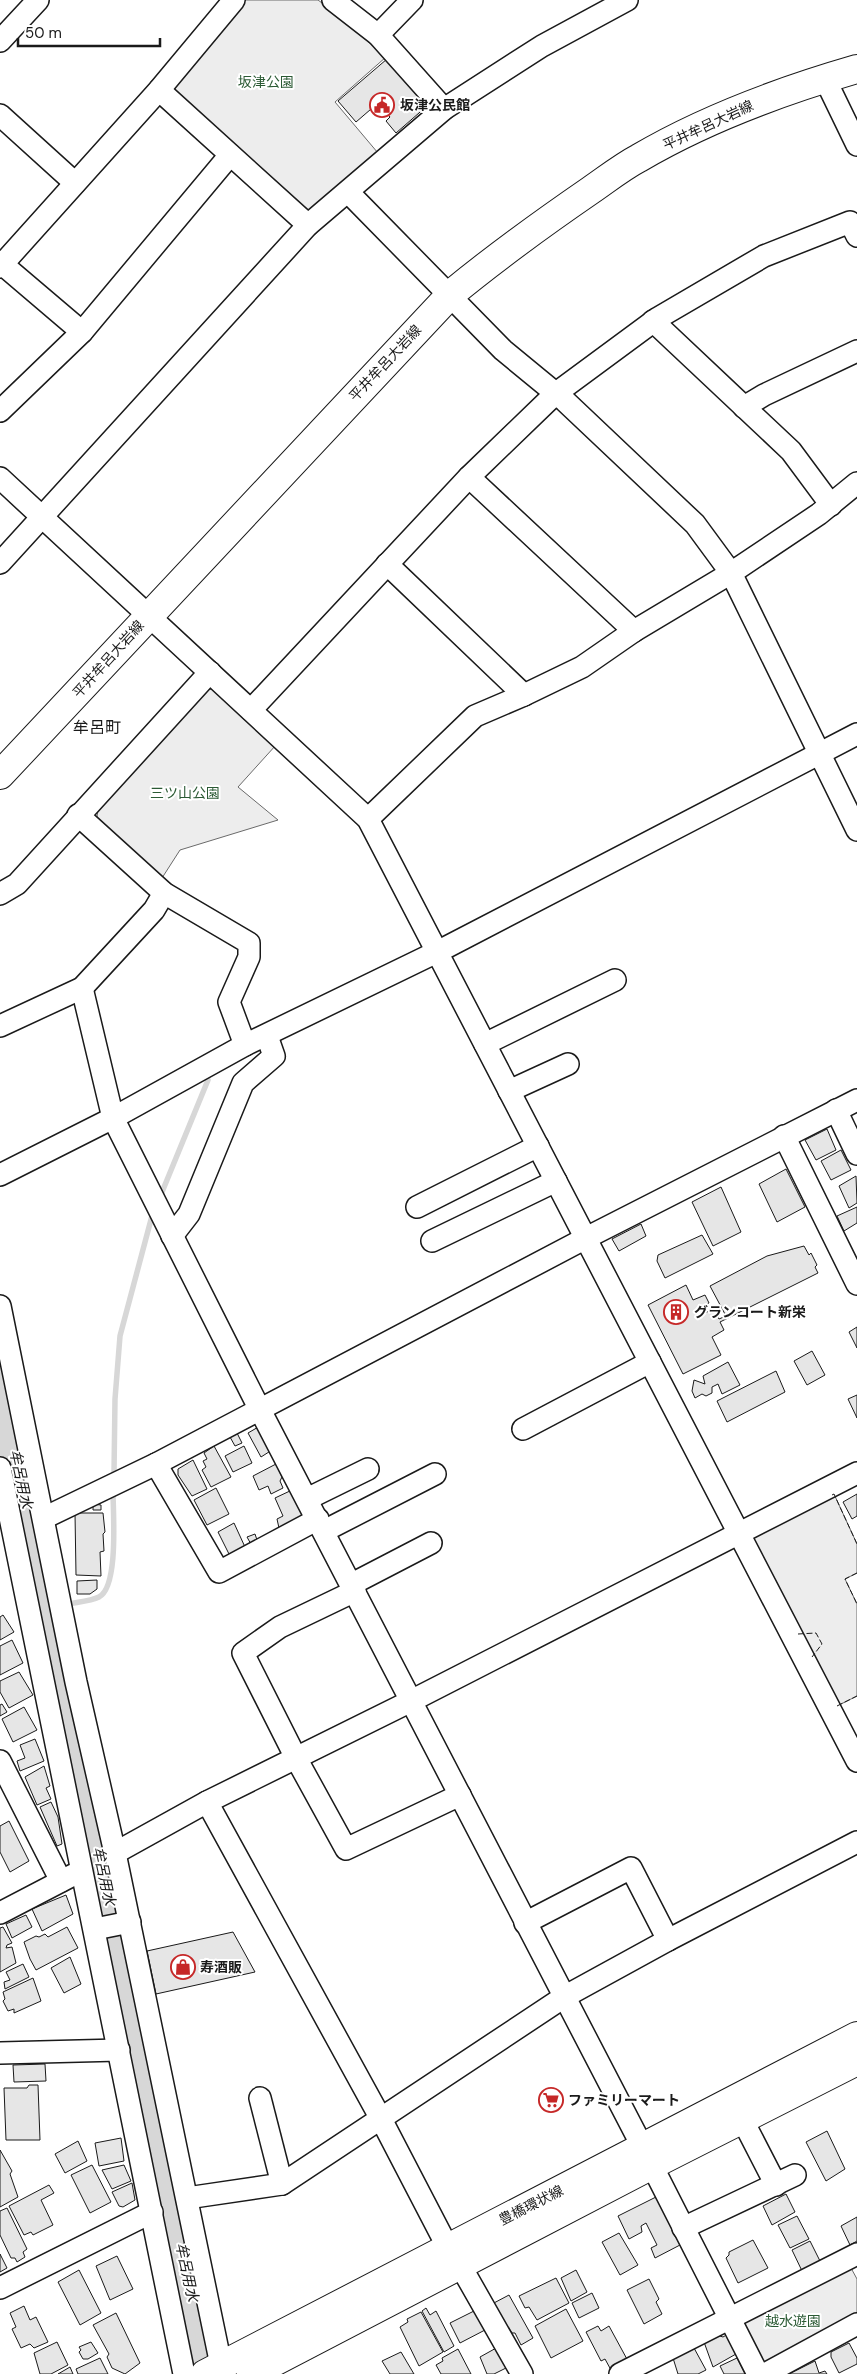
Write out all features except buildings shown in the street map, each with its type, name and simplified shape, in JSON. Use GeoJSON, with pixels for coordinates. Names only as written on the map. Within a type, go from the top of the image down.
{"type":"FeatureCollection","features":[{"type":"Feature","properties":{"kind":"main road","name":"平井牟呂大岩線"},"geometry":{"type":"LineString","coordinates":[[0,776],[148,615],[451,294],[510,246],[638,158],[698,127],[750,104],[825,78],[857,70]]}},
{"type":"Feature","properties":{"kind":"main road","name":"豊橋環状線"},"geometry":{"type":"LineString","coordinates":[[213,2369],[454,2256],[647,2156],[857,2036]]}},
{"type":"Feature","properties":{"kind":"main road","name":"豊橋環状線"},"geometry":{"type":"LineString","coordinates":[[647,2156],[750,2136],[857,2061]]}},
{"type":"Feature","properties":{"kind":"main road","name":"豊橋環状線"},"geometry":{"type":"LineString","coordinates":[[250,2374],[454,2256]]}},
{"type":"Feature","properties":{"kind":"street"},"geometry":{"type":"LineString","coordinates":[[82,332],[1,265],[159,90],[234,0]]}},
{"type":"Feature","properties":{"kind":"street"},"geometry":{"type":"LineString","coordinates":[[333,0],[378,35],[444,109]]}},
{"type":"Feature","properties":{"kind":"street"},"geometry":{"type":"LineString","coordinates":[[378,35],[412,0]]}},
{"type":"Feature","properties":{"kind":"street"},"geometry":{"type":"LineString","coordinates":[[0,563],[308,226],[444,109],[542,46],[628,0]]}},
{"type":"Feature","properties":{"kind":"street"},"geometry":{"type":"LineString","coordinates":[[0,40],[31,3]]}},
{"type":"Feature","properties":{"kind":"street"},"geometry":{"type":"LineString","coordinates":[[825,78],[857,145]]}},
{"type":"Feature","properties":{"kind":"street"},"geometry":{"type":"LineString","coordinates":[[159,90],[308,226]]}},
{"type":"Feature","properties":{"kind":"street"},"geometry":{"type":"LineString","coordinates":[[0,115],[75,183]]}},
{"type":"Feature","properties":{"kind":"street"},"geometry":{"type":"LineString","coordinates":[[0,411],[82,332],[230,155]]}},
{"type":"Feature","properties":{"kind":"street"},"geometry":{"type":"LineString","coordinates":[[348,192],[451,294],[503,350],[565,401],[695,524],[730,573],[857,830]]}},
{"type":"Feature","properties":{"kind":"street"},"geometry":{"type":"LineString","coordinates":[[251,710],[469,477],[555,394],[653,321],[764,256],[850,222],[857,236]]}},
{"type":"Feature","properties":{"kind":"street"},"geometry":{"type":"LineString","coordinates":[[653,321],[791,451],[830,505]]}},
{"type":"Feature","properties":{"kind":"street"},"geometry":{"type":"LineString","coordinates":[[744,407],[764,395],[857,351]]}},
{"type":"Feature","properties":{"kind":"street"},"geometry":{"type":"LineString","coordinates":[[469,477],[634,631]]}},
{"type":"Feature","properties":{"kind":"street"},"geometry":{"type":"LineString","coordinates":[[0,478],[368,819],[857,1761]]}},
{"type":"Feature","properties":{"kind":"street"},"geometry":{"type":"LineString","coordinates":[[368,819],[475,716],[582,667],[634,631],[730,573],[830,505],[857,484]]}},
{"type":"Feature","properties":{"kind":"street"},"geometry":{"type":"LineString","coordinates":[[387,564],[524,695]]}},
{"type":"Feature","properties":{"kind":"street"},"geometry":{"type":"LineString","coordinates":[[0,894],[17,884],[210,672]]}},
{"type":"Feature","properties":{"kind":"street"},"geometry":{"type":"LineString","coordinates":[[0,1175],[113,1118],[246,1045],[437,952],[857,734]]}},
{"type":"Feature","properties":{"kind":"street"},"geometry":{"type":"LineString","coordinates":[[78,815],[164,893],[249,944],[249,957],[229,1002],[246,1045]]}},
{"type":"Feature","properties":{"kind":"street"},"geometry":{"type":"LineString","coordinates":[[0,1026],[82,988],[154,910],[164,893]]}},
{"type":"Feature","properties":{"kind":"street"},"geometry":{"type":"LineString","coordinates":[[485,1044],[615,980]]}},
{"type":"Feature","properties":{"kind":"street"},"geometry":{"type":"LineString","coordinates":[[82,988],[113,1118],[260,1410],[758,2374]]}},
{"type":"Feature","properties":{"kind":"street"},"geometry":{"type":"LineString","coordinates":[[172,1236],[189,1214],[243,1083],[274,1056],[266,1036]]}},
{"type":"Feature","properties":{"kind":"street"},"geometry":{"type":"LineString","coordinates":[[509,1091],[568,1064]]}},
{"type":"Feature","properties":{"kind":"street"},"geometry":{"type":"LineString","coordinates":[[44,1518],[156,1464],[586,1238],[857,1100]]}},
{"type":"Feature","properties":{"kind":"street"},"geometry":{"type":"LineString","coordinates":[[836,1110],[857,1154]]}},
{"type":"Feature","properties":{"kind":"street"},"geometry":{"type":"LineString","coordinates":[[784,1136],[857,1284]]}},
{"type":"Feature","properties":{"kind":"street"},"geometry":{"type":"LineString","coordinates":[[417,1207],[538,1146]]}},
{"type":"Feature","properties":{"kind":"street"},"geometry":{"type":"LineString","coordinates":[[432,1241],[556,1182]]}},
{"type":"Feature","properties":{"kind":"street"},"geometry":{"type":"LineString","coordinates":[[0,1306],[44,1518],[83,1870],[112,1926],[187,2198],[213,2369]]}},
{"type":"Feature","properties":{"kind":"street"},"geometry":{"type":"LineString","coordinates":[[523,1429],[650,1362]]}},
{"type":"Feature","properties":{"kind":"street"},"geometry":{"type":"LineString","coordinates":[[156,1464],[219,1572],[435,1474]]}},
{"type":"Feature","properties":{"kind":"street"},"geometry":{"type":"LineString","coordinates":[[0,1468],[7,1537],[62,1686],[115,1852],[112,1926],[120,2050],[184,2374]]}},
{"type":"Feature","properties":{"kind":"street"},"geometry":{"type":"LineString","coordinates":[[307,1500],[368,1468]]}},
{"type":"Feature","properties":{"kind":"street"},"geometry":{"type":"LineString","coordinates":[[115,1852],[207,1802],[412,1701],[857,1473]]}},
{"type":"Feature","properties":{"kind":"street"},"geometry":{"type":"LineString","coordinates":[[432,1544],[280,1627],[243,1653],[296,1758],[346,1849],[460,1795]]}},
{"type":"Feature","properties":{"kind":"street"},"geometry":{"type":"LineString","coordinates":[[0,1761],[61,1882]]}},
{"type":"Feature","properties":{"kind":"street"},"geometry":{"type":"LineString","coordinates":[[207,1802],[454,2256],[522,2374]]}},
{"type":"Feature","properties":{"kind":"street"},"geometry":{"type":"LineString","coordinates":[[187,2198],[282,2184],[564,1997],[668,1940],[857,1842]]}},
{"type":"Feature","properties":{"kind":"street"},"geometry":{"type":"LineString","coordinates":[[525,1923],[631,1868],[668,1940]]}},
{"type":"Feature","properties":{"kind":"street"},"geometry":{"type":"LineString","coordinates":[[0,1913],[83,1870]]}},
{"type":"Feature","properties":{"kind":"street"},"geometry":{"type":"LineString","coordinates":[[0,2054],[120,2050]]}},
{"type":"Feature","properties":{"kind":"street"},"geometry":{"type":"LineString","coordinates":[[260,2098],[282,2184]]}},
{"type":"Feature","properties":{"kind":"street"},"geometry":{"type":"LineString","coordinates":[[750,2136],[776,2184]]}},
{"type":"Feature","properties":{"kind":"street"},"geometry":{"type":"LineString","coordinates":[[683,2228],[796,2175]]}},
{"type":"Feature","properties":{"kind":"street"},"geometry":{"type":"LineString","coordinates":[[0,2288],[152,2212]]}},
{"type":"Feature","properties":{"kind":"street"},"geometry":{"type":"LineString","coordinates":[[620,2374],[729,2318],[856,2258]]}},
{"type":"Feature","properties":{"kind":"street"},"geometry":{"type":"LineString","coordinates":[[765,2374],[857,2324]]}},
{"type":"Feature","properties":{"kind":"shaded area","name":"坂津公園"},"geometry":{"type":"Polygon","coordinates":[[[244,0],[318,0],[369,38],[386,57],[335,102],[378,153],[314,213],[302,212],[169,91],[244,0]]]}},
{"type":"Feature","properties":{"kind":"shaded area","name":"三ツ山公園"},"geometry":{"type":"Polygon","coordinates":[[[207,689],[216,690],[276,745],[238,787],[278,820],[180,850],[162,878],[97,817],[98,809],[207,689]]]}},
{"type":"Feature","properties":{"kind":"shaded area"},"geometry":{"type":"Polygon","coordinates":[[[834,1494],[857,1544],[857,1573],[845,1579],[857,1604],[857,1696],[835,1707],[751,1535],[834,1494]]]}},
{"type":"Feature","properties":{"kind":"shaded area","name":"越水遊園"},"geometry":{"type":"Polygon","coordinates":[[[851,2268],[857,2279],[857,2316],[769,2362],[757,2361],[742,2328],[743,2317],[851,2268]]]}},
{"type":"Feature","properties":{"kind":"waterway"},"geometry":{"type":"LineString","coordinates":[[160,1197],[208,1080]]}},
{"type":"Feature","properties":{"kind":"waterway"},"geometry":{"type":"LineString","coordinates":[[114,1473],[115,1399],[120,1336],[153,1212]]}},
{"type":"Feature","properties":{"kind":"waterway","name":"牟呂用水"},"geometry":{"type":"LineString","coordinates":[[0,1378],[208,2374]]}},
{"type":"Feature","properties":{"kind":"waterway"},"geometry":{"type":"LineString","coordinates":[[68,1604],[99,1597],[110,1579],[114,1548],[113,1491]]}},
{"type":"Feature","properties":{"kind":"fence"},"geometry":{"type":"LineString","coordinates":[[832,1495],[834,1494],[857,1544]]}},
{"type":"Feature","properties":{"kind":"fence"},"geometry":{"type":"LineString","coordinates":[[857,1573],[845,1579],[857,1604]]}},
{"type":"Feature","properties":{"kind":"fence"},"geometry":{"type":"LineString","coordinates":[[798,1634],[816,1633],[822,1644],[812,1657]]}},
{"type":"Feature","properties":{"kind":"fence"},"geometry":{"type":"LineString","coordinates":[[837,1706],[857,1696]]}},
{"type":"Feature","properties":{"kind":"place","name":"坂津公民館"},"geometry":{"type":"Point","coordinates":[382,105]}},
{"type":"Feature","properties":{"kind":"place","name":"グランコート新栄"},"geometry":{"type":"Point","coordinates":[676,1312]}},
{"type":"Feature","properties":{"kind":"place","name":"寿酒販"},"geometry":{"type":"Point","coordinates":[183,1967]}},
{"type":"Feature","properties":{"kind":"place","name":"ファミリーマート"},"geometry":{"type":"Point","coordinates":[551,2100]}},
{"type":"Feature","properties":{"kind":"district","name":"牟呂町"},"geometry":{"type":"Point","coordinates":[97,727]}}]}
